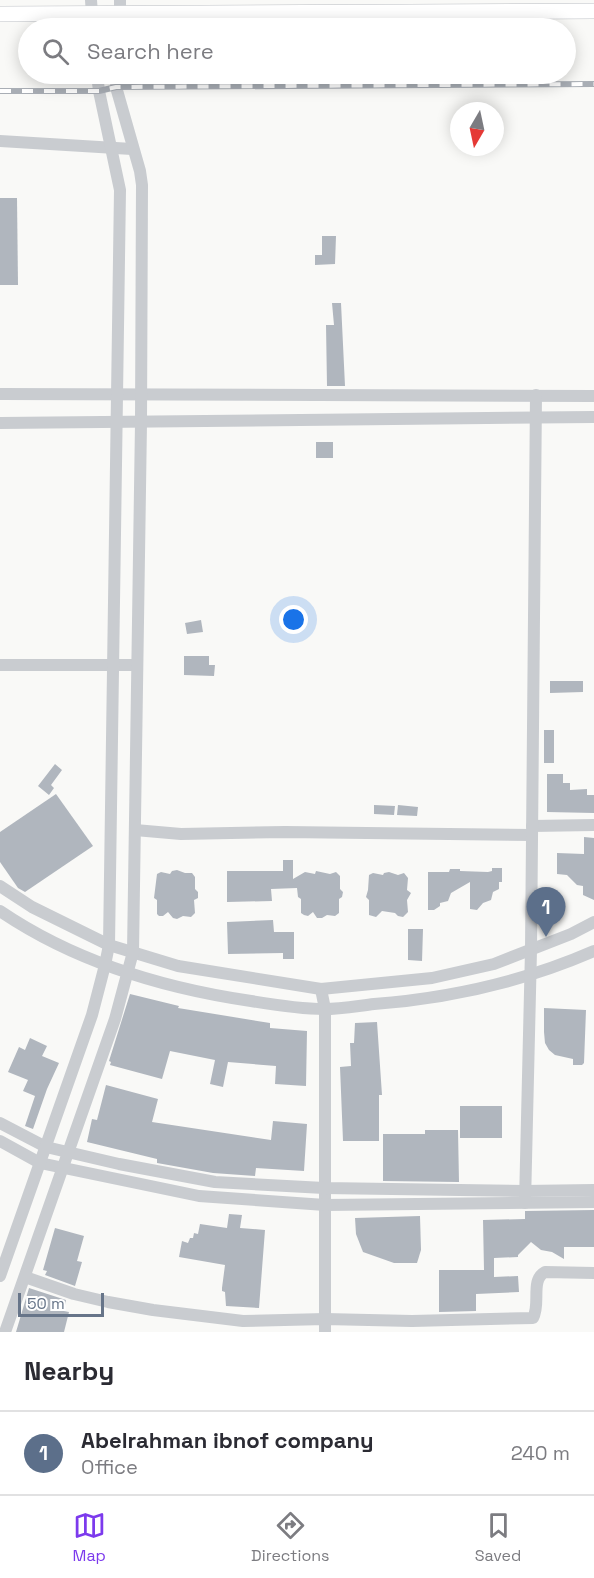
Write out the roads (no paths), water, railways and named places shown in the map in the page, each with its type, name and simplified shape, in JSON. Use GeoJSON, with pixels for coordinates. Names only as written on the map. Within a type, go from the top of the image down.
{"type":"FeatureCollection","features":[{"type":"Feature","properties":{"kind":"main road"},"geometry":{"type":"LineString","coordinates":[[0,14],[92,14],[120,6],[594,11]]}},
{"type":"Feature","properties":{"kind":"street"},"geometry":{"type":"LineString","coordinates":[[0,1276],[92,1015],[108,945],[120,190],[98,84]]}},
{"type":"Feature","properties":{"kind":"street"},"geometry":{"type":"LineString","coordinates":[[5,1332],[116,1019],[133,952],[142,186],[116,84]]}},
{"type":"Feature","properties":{"kind":"street"},"geometry":{"type":"LineString","coordinates":[[0,141],[132,149]]}},
{"type":"Feature","properties":{"kind":"street"},"geometry":{"type":"LineString","coordinates":[[0,394],[594,396]]}},
{"type":"Feature","properties":{"kind":"street"},"geometry":{"type":"LineString","coordinates":[[525,1197],[531,950],[536,395]]}},
{"type":"Feature","properties":{"kind":"street"},"geometry":{"type":"LineString","coordinates":[[0,423],[594,417]]}},
{"type":"Feature","properties":{"kind":"street"},"geometry":{"type":"LineString","coordinates":[[0,665],[136,665]]}},
{"type":"Feature","properties":{"kind":"street"},"geometry":{"type":"LineString","coordinates":[[135,830],[186,834],[532,830],[594,825]]}},
{"type":"Feature","properties":{"kind":"street"},"geometry":{"type":"LineString","coordinates":[[0,886],[32,907],[108,945],[178,966],[321,989],[432,978],[494,964],[571,934],[594,922]]}},
{"type":"Feature","properties":{"kind":"street"},"geometry":{"type":"LineString","coordinates":[[0,911],[26,928],[128,974],[222,997],[283,1006],[325,1009],[447,996],[530,976],[594,951]]}},
{"type":"Feature","properties":{"kind":"street"},"geometry":{"type":"LineString","coordinates":[[321,989],[325,1009],[325,1326]]}},
{"type":"Feature","properties":{"kind":"street"},"geometry":{"type":"LineString","coordinates":[[0,1123],[46,1147],[119,1164],[215,1182],[594,1202]]}},
{"type":"Feature","properties":{"kind":"street"},"geometry":{"type":"LineString","coordinates":[[0,1142],[40,1163],[199,1196],[325,1205],[525,1197],[594,1190]]}},
{"type":"Feature","properties":{"kind":"street"},"geometry":{"type":"LineString","coordinates":[[25,1277],[91,1298],[162,1311],[325,1326],[412,1321],[525,1320],[534,1318],[537,1312],[537,1281],[540,1274],[545,1272],[594,1273]]}},
{"type":"Feature","properties":{"kind":"railway"},"geometry":{"type":"LineString","coordinates":[[0,91],[99,91],[116,87],[594,84]]}},
{"type":"Feature","properties":{"kind":"place","name":"Abelrahman ibnof company"},"geometry":{"type":"Point","coordinates":[546,937]}}]}
